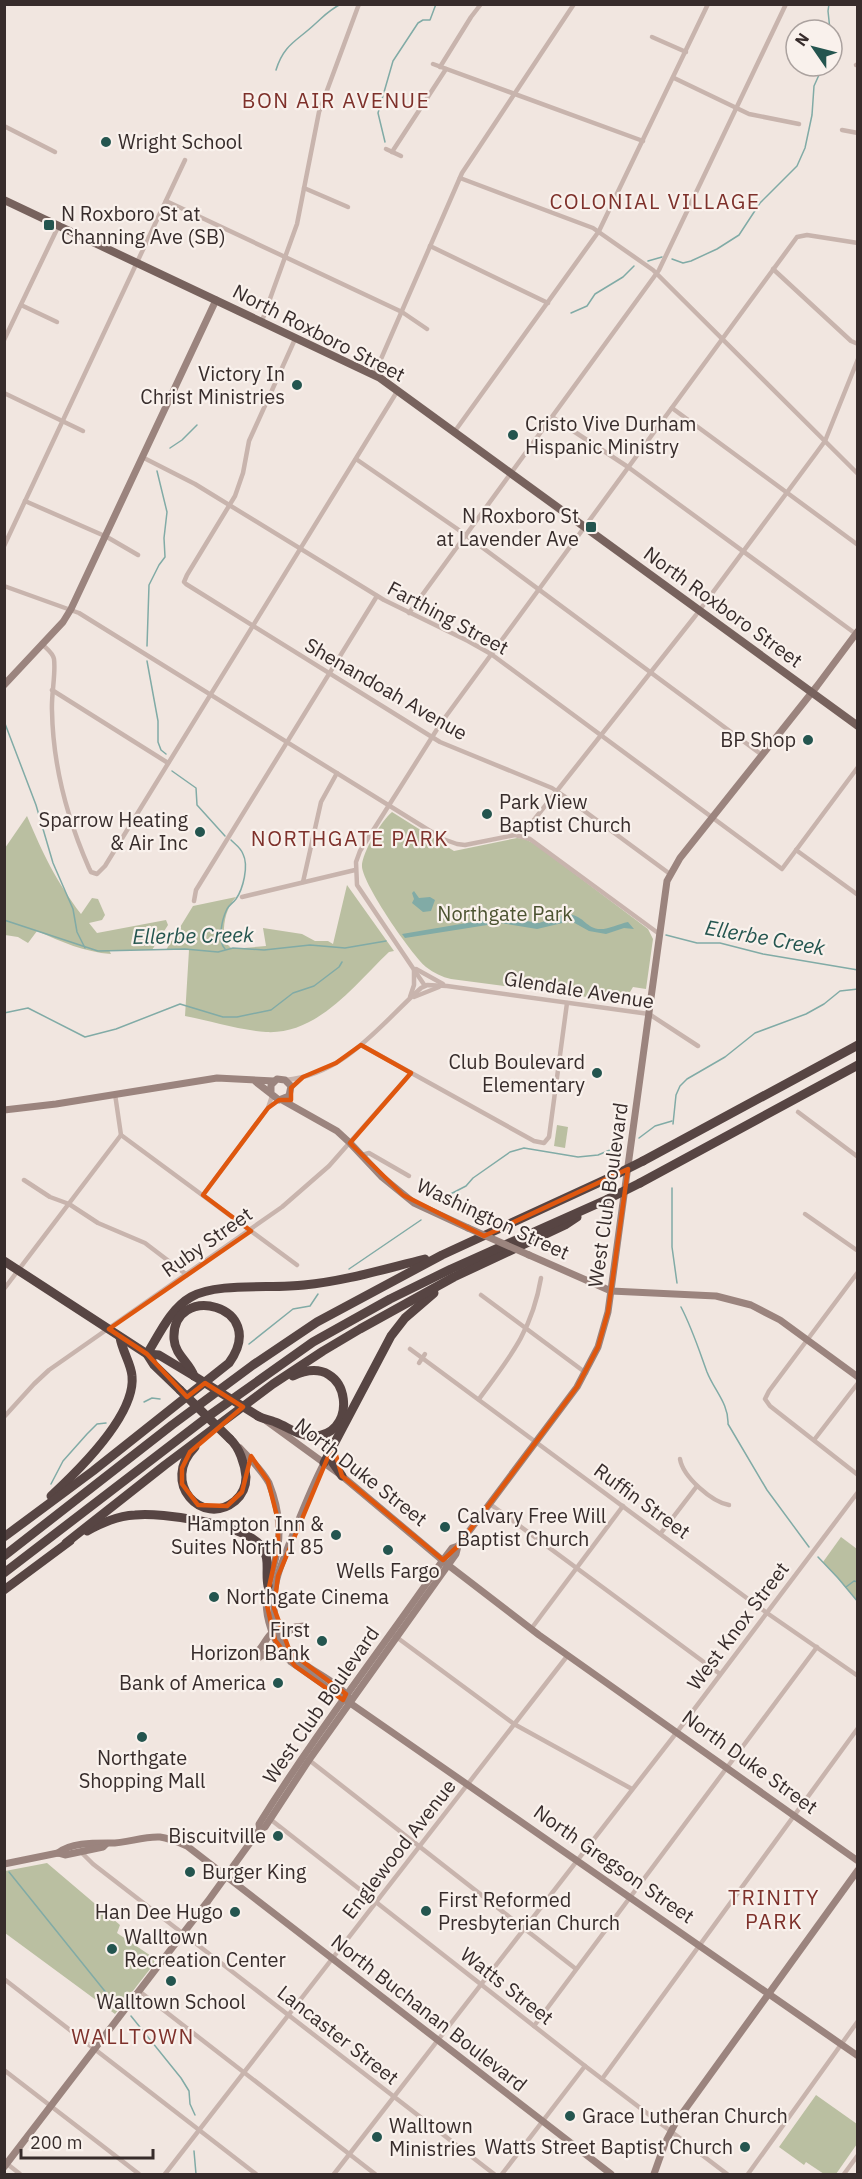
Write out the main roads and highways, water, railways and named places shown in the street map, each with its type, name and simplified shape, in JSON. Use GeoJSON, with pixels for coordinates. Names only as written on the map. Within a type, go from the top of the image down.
{"type":"FeatureCollection","features":[{"type":"Feature","properties":{"kind":"highway"},"geometry":{"type":"LineString","coordinates":[[4,1556],[162,1432],[253,1365],[317,1322],[442,1255],[643,1161],[858,1045]]}},
{"type":"Feature","properties":{"kind":"highway"},"geometry":{"type":"LineString","coordinates":[[4,1573],[210,1415],[313,1342],[390,1299],[451,1269],[596,1205],[640,1183],[858,1065]]}},
{"type":"Feature","properties":{"kind":"highway"},"geometry":{"type":"LineString","coordinates":[[324,1462],[332,1451],[391,1336],[413,1310],[460,1276],[565,1225],[596,1205]]}},
{"type":"Feature","properties":{"kind":"highway"},"geometry":{"type":"LineString","coordinates":[[147,1354],[178,1307],[201,1292],[329,1282],[442,1255]]}},
{"type":"Feature","properties":{"kind":"highway","name":"North Duke Street"},"geometry":{"type":"LineString","coordinates":[[4,1261],[147,1354],[159,1355],[262,1418],[305,1435],[324,1433],[335,1426],[343,1415],[344,1396],[336,1381],[325,1373],[315,1371],[297,1374],[260,1395]]}},
{"type":"Feature","properties":{"kind":"highway"},"geometry":{"type":"LineString","coordinates":[[4,1590],[284,1376],[360,1329],[454,1277],[460,1276]]}},
{"type":"Feature","properties":{"kind":"highway"},"geometry":{"type":"LineString","coordinates":[[4,1537],[93,1471],[229,1363],[237,1349],[238,1329],[228,1313],[214,1305],[192,1308],[184,1313],[177,1325],[174,1337],[176,1348],[191,1368],[194,1376]]}},
{"type":"Feature","properties":{"kind":"highway"},"geometry":{"type":"LineString","coordinates":[[16,1528],[76,1472],[110,1430],[127,1404],[132,1377],[120,1337]]}},
{"type":"Feature","properties":{"kind":"highway","name":"North Gregson Street"},"geometry":{"type":"LineString","coordinates":[[147,1354],[154,1365],[233,1441],[246,1474],[239,1496],[231,1504],[222,1508],[211,1509],[193,1501],[182,1484],[183,1464],[202,1438]]}},
{"type":"Feature","properties":{"kind":"highway"},"geometry":{"type":"LineString","coordinates":[[332,1451],[333,1463],[342,1476]]}},
{"type":"Feature","properties":{"kind":"highway"},"geometry":{"type":"LineString","coordinates":[[66,1543],[105,1522],[126,1516],[155,1514],[186,1518],[236,1531],[260,1544],[267,1556],[268,1586]]}},
{"type":"Feature","properties":{"kind":"main road","name":"North Roxboro Street"},"geometry":{"type":"LineString","coordinates":[[4,200],[374,375],[398,390],[858,726]]}},
{"type":"Feature","properties":{"kind":"water"},"geometry":{"type":"Polygon","coordinates":[[[414,891],[419,898],[430,897],[435,900],[431,911],[423,912],[412,903],[414,891]]]}},
{"type":"Feature","properties":{"kind":"water"},"geometry":{"type":"Polygon","coordinates":[[[566,914],[577,916],[598,929],[628,922],[634,929],[624,928],[606,934],[589,931],[571,921],[537,929],[500,923],[405,938],[402,934],[502,917],[539,923],[566,914]]]}},
{"type":"Feature","properties":{"kind":"waterway"},"geometry":{"type":"LineString","coordinates":[[276,70],[287,49],[327,13],[341,4]]}},
{"type":"Feature","properties":{"kind":"waterway"},"geometry":{"type":"LineString","coordinates":[[385,142],[378,113],[393,61],[418,23],[430,20],[436,4]]}},
{"type":"Feature","properties":{"kind":"waterway"},"geometry":{"type":"LineString","coordinates":[[829,4],[829,18]]}},
{"type":"Feature","properties":{"kind":"waterway"},"geometry":{"type":"LineString","coordinates":[[672,259],[683,263],[691,261],[717,249],[739,235],[760,203],[797,166],[805,148],[812,115],[814,86],[818,78]]}},
{"type":"Feature","properties":{"kind":"waterway"},"geometry":{"type":"LineString","coordinates":[[648,261],[662,257]]}},
{"type":"Feature","properties":{"kind":"waterway"},"geometry":{"type":"LineString","coordinates":[[571,313],[587,306],[595,294],[623,277],[634,266]]}},
{"type":"Feature","properties":{"kind":"waterway"},"geometry":{"type":"LineString","coordinates":[[170,448],[197,425]]}},
{"type":"Feature","properties":{"kind":"waterway"},"geometry":{"type":"LineString","coordinates":[[147,646],[149,585],[165,557],[164,538],[167,512],[157,471]]}},
{"type":"Feature","properties":{"kind":"waterway"},"geometry":{"type":"LineString","coordinates":[[147,661],[158,721],[158,742],[161,750],[166,754]]}},
{"type":"Feature","properties":{"kind":"waterway"},"geometry":{"type":"LineString","coordinates":[[4,721],[36,805],[53,863],[73,909],[77,932],[85,948]]}},
{"type":"Feature","properties":{"kind":"waterway"},"geometry":{"type":"LineString","coordinates":[[172,771],[196,788],[197,805],[225,836]]}},
{"type":"Feature","properties":{"kind":"waterway"},"geometry":{"type":"LineString","coordinates":[[225,949],[221,941],[223,918],[239,895],[245,871],[245,859],[242,852],[231,840]]}},
{"type":"Feature","properties":{"kind":"waterway","name":"Ellerbe Creek"},"geometry":{"type":"LineString","coordinates":[[4,920],[98,951],[185,949],[218,952],[233,948],[264,950],[310,945],[345,948],[386,941]]}},
{"type":"Feature","properties":{"kind":"waterway","name":"Ellerbe Creek"},"geometry":{"type":"LineString","coordinates":[[666,935],[697,943],[720,943],[763,954],[858,970]]}},
{"type":"Feature","properties":{"kind":"waterway"},"geometry":{"type":"LineString","coordinates":[[4,1013],[28,1008],[85,1037],[116,1029],[180,1004],[223,1017],[237,1017],[271,1010],[293,993],[314,986],[339,967],[342,962]]}},
{"type":"Feature","properties":{"kind":"waterway"},"geometry":{"type":"LineString","coordinates":[[673,1124],[676,1095],[680,1086],[687,1079],[725,1057],[755,1033],[806,1014],[824,1004],[840,991],[858,989]]}},
{"type":"Feature","properties":{"kind":"waterway"},"geometry":{"type":"LineString","coordinates":[[639,1138],[655,1126],[672,1121]]}},
{"type":"Feature","properties":{"kind":"waterway"},"geometry":{"type":"LineString","coordinates":[[437,1201],[466,1186],[473,1178],[510,1152],[524,1148],[578,1157],[598,1155],[622,1145]]}},
{"type":"Feature","properties":{"kind":"waterway"},"geometry":{"type":"LineString","coordinates":[[672,1188],[672,1247],[677,1283]]}},
{"type":"Feature","properties":{"kind":"waterway"},"geometry":{"type":"LineString","coordinates":[[349,1269],[421,1220]]}},
{"type":"Feature","properties":{"kind":"waterway"},"geometry":{"type":"LineString","coordinates":[[249,1344],[293,1309],[310,1306],[318,1294]]}},
{"type":"Feature","properties":{"kind":"waterway"},"geometry":{"type":"LineString","coordinates":[[681,1307],[710,1379],[724,1404],[728,1424],[767,1490],[809,1547]]}},
{"type":"Feature","properties":{"kind":"waterway"},"geometry":{"type":"LineString","coordinates":[[144,1402],[152,1398],[160,1399]]}},
{"type":"Feature","properties":{"kind":"waterway"},"geometry":{"type":"LineString","coordinates":[[51,1484],[63,1461],[87,1434],[97,1424],[106,1423]]}},
{"type":"Feature","properties":{"kind":"waterway"},"geometry":{"type":"LineString","coordinates":[[818,1557],[858,1602]]}},
{"type":"Feature","properties":{"kind":"waterway"},"geometry":{"type":"LineString","coordinates":[[846,1587],[854,1581],[858,1582]]}},
{"type":"Feature","properties":{"kind":"waterway"},"geometry":{"type":"LineString","coordinates":[[9,1872],[116,2005]]}},
{"type":"Feature","properties":{"kind":"waterway"},"geometry":{"type":"LineString","coordinates":[[131,2016],[181,2078],[189,2091],[190,2104],[195,2115]]}},
{"type":"Feature","properties":{"kind":"waterway"},"geometry":{"type":"LineString","coordinates":[[194,2151],[196,2174]]}},
{"type":"Feature","properties":{"kind":"place","name":"Wright School"},"geometry":{"type":"Point","coordinates":[106,142]}},
{"type":"Feature","properties":{"kind":"place","name":"N Roxboro St at Channing Ave (SB)"},"geometry":{"type":"Point","coordinates":[49,225]}},
{"type":"Feature","properties":{"kind":"place","name":"Victory In Christ Ministries"},"geometry":{"type":"Point","coordinates":[297,385]}},
{"type":"Feature","properties":{"kind":"place","name":"Cristo Vive Durham Hispanic Ministry"},"geometry":{"type":"Point","coordinates":[513,435]}},
{"type":"Feature","properties":{"kind":"place","name":"N Roxboro St at Lavender Ave"},"geometry":{"type":"Point","coordinates":[591,527]}},
{"type":"Feature","properties":{"kind":"place","name":"BP Shop"},"geometry":{"type":"Point","coordinates":[808,740]}},
{"type":"Feature","properties":{"kind":"place","name":"Park View Baptist Church"},"geometry":{"type":"Point","coordinates":[487,814]}},
{"type":"Feature","properties":{"kind":"place","name":"Sparrow Heating & Air Inc"},"geometry":{"type":"Point","coordinates":[200,832]}},
{"type":"Feature","properties":{"kind":"place","name":"Club Boulevard Elementary"},"geometry":{"type":"Point","coordinates":[597,1073]}},
{"type":"Feature","properties":{"kind":"place","name":"Calvary Free Will Baptist Church"},"geometry":{"type":"Point","coordinates":[445,1527]}},
{"type":"Feature","properties":{"kind":"place","name":"Hampton Inn & Suites North I 85"},"geometry":{"type":"Point","coordinates":[336,1535]}},
{"type":"Feature","properties":{"kind":"place","name":"Wells Fargo"},"geometry":{"type":"Point","coordinates":[388,1550]}},
{"type":"Feature","properties":{"kind":"place","name":"Northgate Cinema"},"geometry":{"type":"Point","coordinates":[214,1597]}},
{"type":"Feature","properties":{"kind":"place","name":"First Horizon Bank"},"geometry":{"type":"Point","coordinates":[322,1641]}},
{"type":"Feature","properties":{"kind":"place","name":"Bank of America"},"geometry":{"type":"Point","coordinates":[278,1683]}},
{"type":"Feature","properties":{"kind":"place","name":"Northgate Shopping Mall"},"geometry":{"type":"Point","coordinates":[142,1737]}},
{"type":"Feature","properties":{"kind":"place","name":"Biscuitville"},"geometry":{"type":"Point","coordinates":[278,1836]}},
{"type":"Feature","properties":{"kind":"place","name":"Burger King"},"geometry":{"type":"Point","coordinates":[190,1872]}},
{"type":"Feature","properties":{"kind":"place","name":"First Reformed Presbyterian Church"},"geometry":{"type":"Point","coordinates":[426,1911]}},
{"type":"Feature","properties":{"kind":"place","name":"Han Dee Hugo"},"geometry":{"type":"Point","coordinates":[235,1912]}},
{"type":"Feature","properties":{"kind":"place","name":"Walltown Recreation Center"},"geometry":{"type":"Point","coordinates":[112,1949]}},
{"type":"Feature","properties":{"kind":"place","name":"Walltown School"},"geometry":{"type":"Point","coordinates":[171,1981]}},
{"type":"Feature","properties":{"kind":"place","name":"Grace Lutheran Church"},"geometry":{"type":"Point","coordinates":[570,2116]}},
{"type":"Feature","properties":{"kind":"place","name":"Walltown Ministries"},"geometry":{"type":"Point","coordinates":[377,2137]}},
{"type":"Feature","properties":{"kind":"place","name":"Watts Street Baptist Church"},"geometry":{"type":"Point","coordinates":[745,2147]}},
{"type":"Feature","properties":{"kind":"district","name":"BON AIR AVENUE"},"geometry":{"type":"Point","coordinates":[336,101]}},
{"type":"Feature","properties":{"kind":"district","name":"COLONIAL VILLAGE"},"geometry":{"type":"Point","coordinates":[655,202]}},
{"type":"Feature","properties":{"kind":"district","name":"NORTHGATE PARK"},"geometry":{"type":"Point","coordinates":[350,839]}},
{"type":"Feature","properties":{"kind":"district","name":"TRINITY PARK"},"geometry":{"type":"Point","coordinates":[774,1910]}},
{"type":"Feature","properties":{"kind":"district","name":"WALLTOWN"},"geometry":{"type":"Point","coordinates":[133,2037]}},
{"type":"Feature","properties":{"kind":"park label","name":"Northgate Park"},"geometry":{"type":"Point","coordinates":[505,914]}}]}
